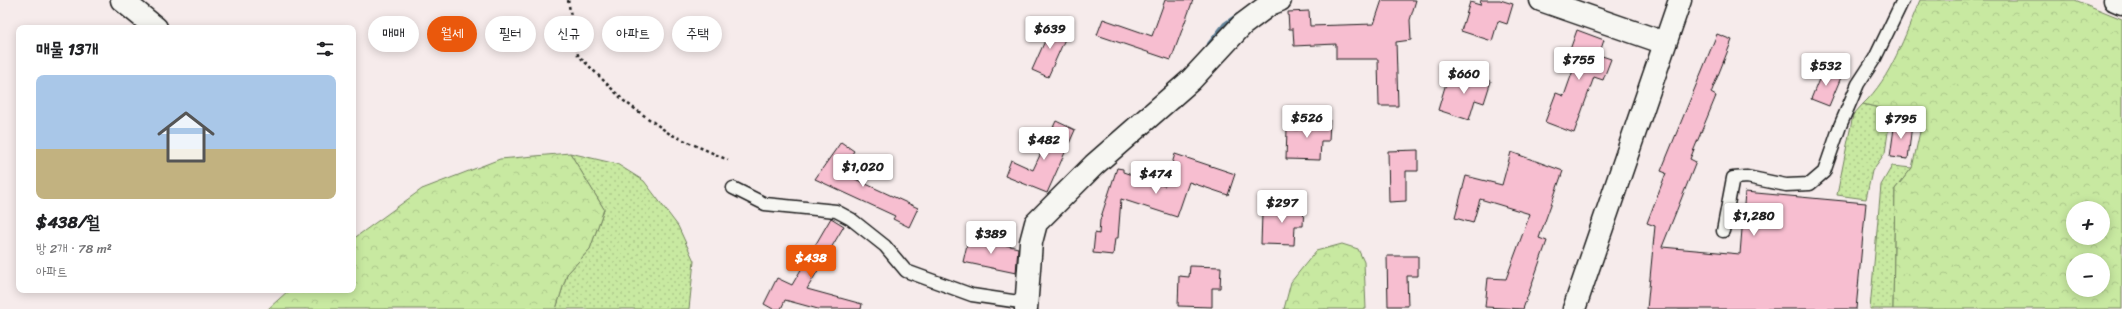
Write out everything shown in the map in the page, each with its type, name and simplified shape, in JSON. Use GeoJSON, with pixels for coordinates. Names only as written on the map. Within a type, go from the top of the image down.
{"type":"FeatureCollection","features":[{"type":"Feature","properties":{"kind":"street"},"geometry":{"type":"LineString","coordinates":[[122,0],[152,25]]}},
{"type":"Feature","properties":{"kind":"street"},"geometry":{"type":"LineString","coordinates":[[1026,306],[1031,242],[1036,223],[1094,165],[1191,80],[1242,26],[1270,4],[1280,0]]}},
{"type":"Feature","properties":{"kind":"street"},"geometry":{"type":"LineString","coordinates":[[1541,0],[1665,43]]}},
{"type":"Feature","properties":{"kind":"street"},"geometry":{"type":"LineString","coordinates":[[1574,309],[1680,0]]}},
{"type":"Feature","properties":{"kind":"street"},"geometry":{"type":"LineString","coordinates":[[2115,0],[2122,3]]}},
{"type":"Feature","properties":{"kind":"lane"},"geometry":{"type":"LineString","coordinates":[[1723,231],[1733,178],[1747,177],[1786,185],[1810,184],[1824,172],[1840,126],[1858,84],[1875,58],[1903,0]]}},
{"type":"Feature","properties":{"kind":"lane"},"geometry":{"type":"LineString","coordinates":[[733,188],[765,204],[836,211],[851,219],[885,246],[906,271],[972,295],[1026,306]]}},
{"type":"Feature","properties":{"kind":"path"},"geometry":{"type":"LineString","coordinates":[[568,0],[578,55],[624,100],[670,134],[728,160]]}},
{"type":"Feature","properties":{"kind":"green space"},"geometry":{"type":"Polygon","coordinates":[[[1920,0],[2075,0],[2122,19],[2122,309],[1893,309],[1895,189],[1912,168],[1923,118],[1863,104],[1882,82],[1903,41],[1920,0]]]}},
{"type":"Feature","properties":{"kind":"green space"},"geometry":{"type":"Polygon","coordinates":[[[1863,104],[1891,111],[1885,153],[1872,171],[1866,199],[1837,195],[1853,115],[1863,104]]]}},
{"type":"Feature","properties":{"kind":"green space"},"geometry":{"type":"Polygon","coordinates":[[[570,153],[617,164],[644,181],[678,226],[694,261],[689,309],[556,309],[567,274],[590,249],[604,209],[570,153]]]}},
{"type":"Feature","properties":{"kind":"green space"},"geometry":{"type":"Polygon","coordinates":[[[570,153],[604,209],[590,249],[567,274],[556,309],[268,309],[286,293],[356,293],[356,237],[422,189],[500,159],[570,153]]]}},
{"type":"Feature","properties":{"kind":"green space"},"geometry":{"type":"Polygon","coordinates":[[[1892,166],[1912,168],[1895,189],[1893,309],[1870,309],[1881,185],[1892,166]]]}},
{"type":"Feature","properties":{"kind":"green space"},"geometry":{"type":"Polygon","coordinates":[[[1342,244],[1358,249],[1364,262],[1366,309],[1284,309],[1291,282],[1316,251],[1342,244]]]}},
{"type":"Feature","properties":{"kind":"building"},"geometry":{"type":"Polygon","coordinates":[[[1165,0],[1193,0],[1171,60],[1097,35],[1103,19],[1152,36],[1165,0]]]}},
{"type":"Feature","properties":{"kind":"building"},"geometry":{"type":"Polygon","coordinates":[[[1382,0],[1416,0],[1410,20],[1411,40],[1396,42],[1398,106],[1379,106],[1378,59],[1336,59],[1336,44],[1294,46],[1293,29],[1289,29],[1288,12],[1309,11],[1310,26],[1374,24],[1382,0]]]}},
{"type":"Feature","properties":{"kind":"building"},"geometry":{"type":"Polygon","coordinates":[[[1481,0],[1500,0],[1513,4],[1507,24],[1498,21],[1492,41],[1461,31],[1470,2],[1480,5],[1481,0]]]}},
{"type":"Feature","properties":{"kind":"building"},"geometry":{"type":"Polygon","coordinates":[[[1053,23],[1069,30],[1048,77],[1032,70],[1053,23]]]}},
{"type":"Feature","properties":{"kind":"building"},"geometry":{"type":"Polygon","coordinates":[[[1577,30],[1604,40],[1599,55],[1611,59],[1603,80],[1594,77],[1574,133],[1545,122],[1556,93],[1564,96],[1576,62],[1567,58],[1577,30]]]}},
{"type":"Feature","properties":{"kind":"building"},"geometry":{"type":"Polygon","coordinates":[[[1717,34],[1732,40],[1711,93],[1716,96],[1690,159],[1696,162],[1662,247],[1740,254],[1745,192],[1866,203],[1856,309],[1647,309],[1655,226],[1647,223],[1666,173],[1661,171],[1717,34]]]}},
{"type":"Feature","properties":{"kind":"building"},"geometry":{"type":"Polygon","coordinates":[[[1824,67],[1842,75],[1829,106],[1811,99],[1824,67]]]}},
{"type":"Feature","properties":{"kind":"building"},"geometry":{"type":"Polygon","coordinates":[[[1460,72],[1491,81],[1484,103],[1475,100],[1469,120],[1438,110],[1447,80],[1457,83],[1460,72]]]}},
{"type":"Feature","properties":{"kind":"building"},"geometry":{"type":"Polygon","coordinates":[[[1298,119],[1330,120],[1329,141],[1321,141],[1320,160],[1286,159],[1287,129],[1298,130],[1298,119]]]}},
{"type":"Feature","properties":{"kind":"building"},"geometry":{"type":"Polygon","coordinates":[[[1056,121],[1075,130],[1047,193],[1005,176],[1011,160],[1033,170],[1056,121]]]}},
{"type":"Feature","properties":{"kind":"building"},"geometry":{"type":"Polygon","coordinates":[[[1895,121],[1912,124],[1908,159],[1890,157],[1895,121]]]}},
{"type":"Feature","properties":{"kind":"building"},"geometry":{"type":"Polygon","coordinates":[[[841,142],[854,151],[840,172],[918,208],[909,227],[893,219],[895,216],[815,179],[841,142]]]}},
{"type":"Feature","properties":{"kind":"building"},"geometry":{"type":"Polygon","coordinates":[[[1418,150],[1418,171],[1406,171],[1406,201],[1389,202],[1388,151],[1418,150]]]}},
{"type":"Feature","properties":{"kind":"building"},"geometry":{"type":"Polygon","coordinates":[[[1511,152],[1563,171],[1539,238],[1547,241],[1523,309],[1485,307],[1488,278],[1506,279],[1530,214],[1480,199],[1473,223],[1455,218],[1466,176],[1502,185],[1511,152]]]}},
{"type":"Feature","properties":{"kind":"building"},"geometry":{"type":"Polygon","coordinates":[[[1175,154],[1235,174],[1228,195],[1189,182],[1177,217],[1121,199],[1118,238],[1115,238],[1113,255],[1093,253],[1095,233],[1099,234],[1100,220],[1117,168],[1123,169],[1123,172],[1165,186],[1175,154]]]}},
{"type":"Feature","properties":{"kind":"building"},"geometry":{"type":"Polygon","coordinates":[[[1272,204],[1304,205],[1303,226],[1295,226],[1294,245],[1261,244],[1262,214],[1272,215],[1272,204]]]}},
{"type":"Feature","properties":{"kind":"building"},"geometry":{"type":"Polygon","coordinates":[[[831,218],[844,226],[807,289],[862,304],[861,309],[818,309],[785,300],[781,309],[773,309],[764,304],[777,278],[792,285],[831,218]]]}},
{"type":"Feature","properties":{"kind":"building"},"geometry":{"type":"Polygon","coordinates":[[[969,236],[1018,248],[1016,273],[963,262],[969,236]]]}},
{"type":"Feature","properties":{"kind":"building"},"geometry":{"type":"Polygon","coordinates":[[[1387,256],[1418,256],[1418,276],[1407,276],[1408,306],[1388,306],[1387,256]]]}},
{"type":"Feature","properties":{"kind":"building"},"geometry":{"type":"Polygon","coordinates":[[[1190,266],[1221,267],[1220,288],[1212,288],[1212,307],[1178,306],[1179,276],[1189,277],[1190,266]]]}},
{"type":"Feature","properties":{"kind":"waterway"},"geometry":{"type":"LineString","coordinates":[[1210,44],[1225,25],[1238,16]]}}]}
